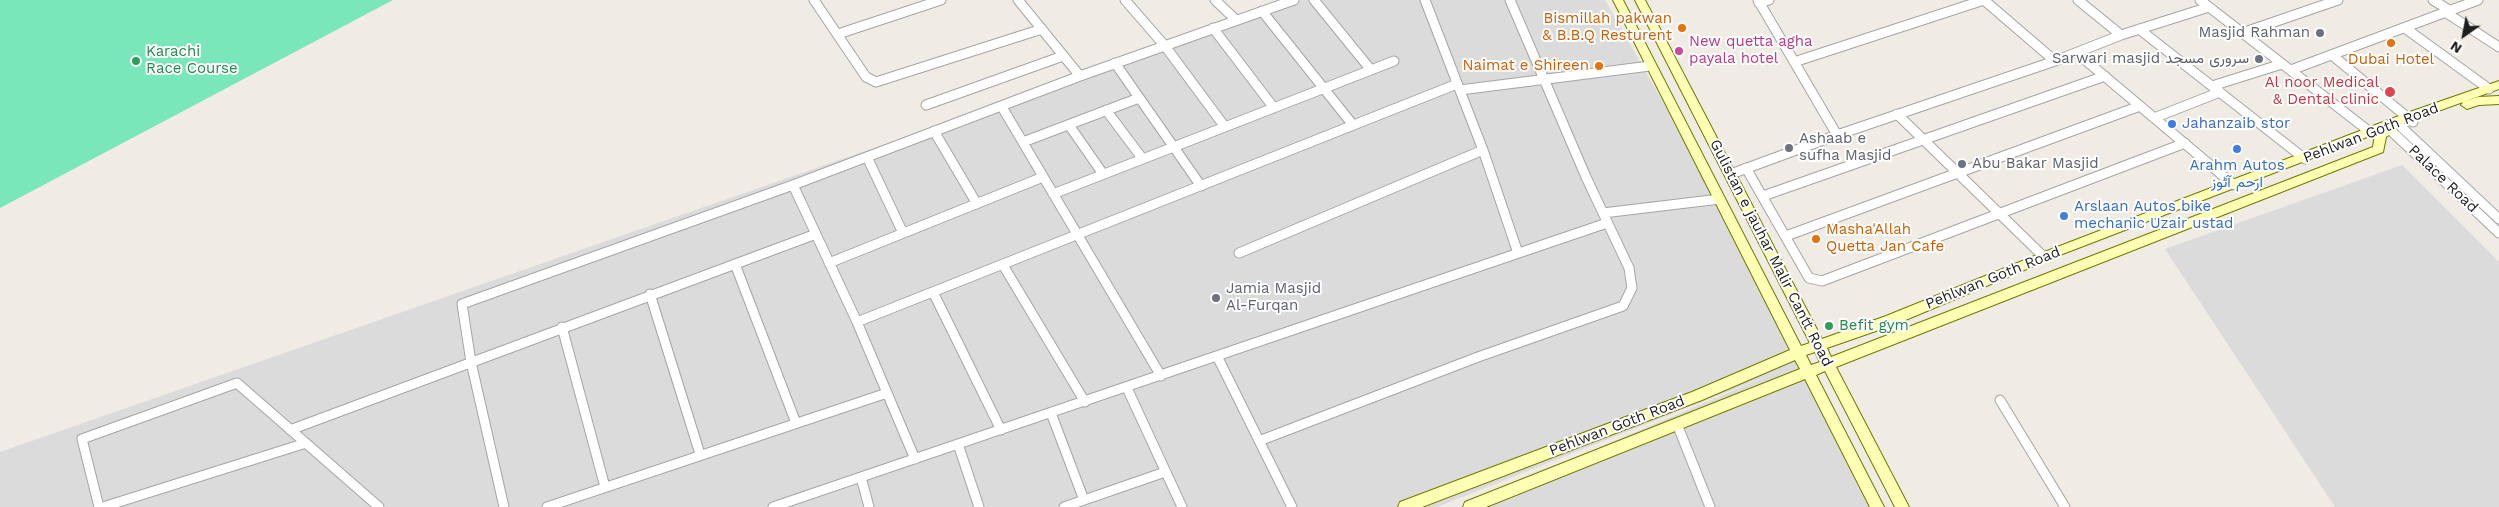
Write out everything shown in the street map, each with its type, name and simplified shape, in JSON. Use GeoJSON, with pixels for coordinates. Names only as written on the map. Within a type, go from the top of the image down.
{"type":"FeatureCollection","features":[{"type":"Feature","properties":{"kind":"main road","name":"Gulistan e jauhar Malir Cantt Road"},"geometry":{"type":"LineString","coordinates":[[1618,0],[1650,66],[1720,198],[1797,353],[1877,507]]}},
{"type":"Feature","properties":{"kind":"main road","name":"Gulistan e jauhar Malir Cantt Road"},"geometry":{"type":"LineString","coordinates":[[1640,0],[1902,507]]}},
{"type":"Feature","properties":{"kind":"main road","name":"Pehlwan Goth Road"},"geometry":{"type":"LineString","coordinates":[[1470,507],[1828,364],[2379,149],[2380,135],[2399,124],[2494,87]]}},
{"type":"Feature","properties":{"kind":"main road","name":"Pehlwan Goth Road"},"geometry":{"type":"LineString","coordinates":[[1405,507],[1697,396],[1797,353],[1891,320],[2044,257],[2305,159],[2370,132],[2478,101],[2499,100]]}},
{"type":"Feature","properties":{"kind":"street"},"geometry":{"type":"LineString","coordinates":[[814,0],[866,77],[876,82],[1042,29]]}},
{"type":"Feature","properties":{"kind":"street"},"geometry":{"type":"LineString","coordinates":[[838,34],[941,0]]}},
{"type":"Feature","properties":{"kind":"street"},"geometry":{"type":"LineString","coordinates":[[1018,0],[1080,76]]}},
{"type":"Feature","properties":{"kind":"street"},"geometry":{"type":"LineString","coordinates":[[1125,0],[1165,46],[1225,127]]}},
{"type":"Feature","properties":{"kind":"street"},"geometry":{"type":"LineString","coordinates":[[1215,0],[1236,20]]}},
{"type":"Feature","properties":{"kind":"street"},"geometry":{"type":"LineString","coordinates":[[504,507],[471,362],[462,304],[793,185],[1080,76],[1294,0]]}},
{"type":"Feature","properties":{"kind":"street"},"geometry":{"type":"LineString","coordinates":[[1314,0],[1371,70]]}},
{"type":"Feature","properties":{"kind":"street"},"geometry":{"type":"LineString","coordinates":[[1425,0],[1483,150],[1518,252]]}},
{"type":"Feature","properties":{"kind":"street"},"geometry":{"type":"LineString","coordinates":[[1260,441],[1478,357],[1623,306],[1632,288],[1629,268],[1543,80],[1510,0]]}},
{"type":"Feature","properties":{"kind":"street"},"geometry":{"type":"LineString","coordinates":[[1769,0],[1758,2],[1837,135]]}},
{"type":"Feature","properties":{"kind":"street"},"geometry":{"type":"LineString","coordinates":[[1794,62],[1984,0],[2055,61]]}},
{"type":"Feature","properties":{"kind":"street"},"geometry":{"type":"LineString","coordinates":[[2080,2],[2092,0]]}},
{"type":"Feature","properties":{"kind":"street"},"geometry":{"type":"LineString","coordinates":[[2242,33],[2338,0]]}},
{"type":"Feature","properties":{"kind":"street"},"geometry":{"type":"LineString","coordinates":[[2434,0],[2499,46]]}},
{"type":"Feature","properties":{"kind":"street"},"geometry":{"type":"LineString","coordinates":[[2291,70],[2478,0]]}},
{"type":"Feature","properties":{"kind":"street"},"geometry":{"type":"LineString","coordinates":[[2080,2],[2121,35]]}},
{"type":"Feature","properties":{"kind":"street"},"geometry":{"type":"LineString","coordinates":[[1731,174],[1837,135],[2055,61],[2140,29],[2204,2],[2370,132]]}},
{"type":"Feature","properties":{"kind":"street"},"geometry":{"type":"LineString","coordinates":[[1262,11],[1353,125]]}},
{"type":"Feature","properties":{"kind":"street"},"geometry":{"type":"LineString","coordinates":[[1213,28],[1274,108]]}},
{"type":"Feature","properties":{"kind":"street"},"geometry":{"type":"LineString","coordinates":[[2405,28],[2494,87]]}},
{"type":"Feature","properties":{"kind":"street"},"geometry":{"type":"LineString","coordinates":[[2140,29],[2305,159]]}},
{"type":"Feature","properties":{"kind":"street"},"geometry":{"type":"LineString","coordinates":[[2077,52],[2234,185]]}},
{"type":"Feature","properties":{"kind":"street"},"geometry":{"type":"LineString","coordinates":[[2332,55],[2399,124]]}},
{"type":"Feature","properties":{"kind":"street"},"geometry":{"type":"LineString","coordinates":[[926,105],[1064,56]]}},
{"type":"Feature","properties":{"kind":"street"},"geometry":{"type":"LineString","coordinates":[[1053,194],[1394,62]]}},
{"type":"Feature","properties":{"kind":"street"},"geometry":{"type":"LineString","coordinates":[[1116,63],[1201,186]]}},
{"type":"Feature","properties":{"kind":"street"},"geometry":{"type":"LineString","coordinates":[[2212,86],[2282,64]]}},
{"type":"Feature","properties":{"kind":"street"},"geometry":{"type":"LineString","coordinates":[[857,322],[1353,125],[1458,87],[1543,80],[1650,66]]}},
{"type":"Feature","properties":{"kind":"street"},"geometry":{"type":"LineString","coordinates":[[1762,196],[2105,76]]}},
{"type":"Feature","properties":{"kind":"street"},"geometry":{"type":"LineString","coordinates":[[2154,118],[2220,92]]}},
{"type":"Feature","properties":{"kind":"street"},"geometry":{"type":"LineString","coordinates":[[1023,142],[1139,98]]}},
{"type":"Feature","properties":{"kind":"street"},"geometry":{"type":"LineString","coordinates":[[1786,236],[2140,106]]}},
{"type":"Feature","properties":{"kind":"street"},"geometry":{"type":"LineString","coordinates":[[1002,107],[1161,376]]}},
{"type":"Feature","properties":{"kind":"street"},"geometry":{"type":"LineString","coordinates":[[1106,110],[1142,158]]}},
{"type":"Feature","properties":{"kind":"street"},"geometry":{"type":"LineString","coordinates":[[1898,114],[2044,257]]}},
{"type":"Feature","properties":{"kind":"street"},"geometry":{"type":"LineString","coordinates":[[1069,124],[1103,174]]}},
{"type":"Feature","properties":{"kind":"street","name":"Palace Road"},"geometry":{"type":"LineString","coordinates":[[2399,124],[2499,219]]}},
{"type":"Feature","properties":{"kind":"street","name":"Palace Road"},"geometry":{"type":"LineString","coordinates":[[2399,124],[2499,233]]}},
{"type":"Feature","properties":{"kind":"street"},"geometry":{"type":"LineString","coordinates":[[934,131],[977,204]]}},
{"type":"Feature","properties":{"kind":"street"},"geometry":{"type":"LineString","coordinates":[[1746,168],[1810,278],[1822,281],[1998,212],[2185,143]]}},
{"type":"Feature","properties":{"kind":"street"},"geometry":{"type":"LineString","coordinates":[[1238,253],[1483,150]]}},
{"type":"Feature","properties":{"kind":"street"},"geometry":{"type":"LineString","coordinates":[[867,157],[903,233]]}},
{"type":"Feature","properties":{"kind":"street"},"geometry":{"type":"LineString","coordinates":[[829,263],[1043,177]]}},
{"type":"Feature","properties":{"kind":"street"},"geometry":{"type":"LineString","coordinates":[[793,185],[857,322],[915,458]]}},
{"type":"Feature","properties":{"kind":"street"},"geometry":{"type":"LineString","coordinates":[[1603,213],[1720,198]]}},
{"type":"Feature","properties":{"kind":"street"},"geometry":{"type":"LineString","coordinates":[[773,507],[1607,223]]}},
{"type":"Feature","properties":{"kind":"street"},"geometry":{"type":"LineString","coordinates":[[290,430],[650,294],[816,234]]}},
{"type":"Feature","properties":{"kind":"street"},"geometry":{"type":"LineString","coordinates":[[734,264],[796,422]]}},
{"type":"Feature","properties":{"kind":"street"},"geometry":{"type":"LineString","coordinates":[[1003,264],[1085,402]]}},
{"type":"Feature","properties":{"kind":"street"},"geometry":{"type":"LineString","coordinates":[[933,292],[1000,430]]}},
{"type":"Feature","properties":{"kind":"street"},"geometry":{"type":"LineString","coordinates":[[650,294],[700,454]]}},
{"type":"Feature","properties":{"kind":"street"},"geometry":{"type":"LineString","coordinates":[[562,327],[605,487]]}},
{"type":"Feature","properties":{"kind":"street"},"geometry":{"type":"LineString","coordinates":[[1216,356],[1292,507]]}},
{"type":"Feature","properties":{"kind":"street"},"geometry":{"type":"LineString","coordinates":[[99,507],[82,439],[237,383],[379,507]]}},
{"type":"Feature","properties":{"kind":"street"},"geometry":{"type":"LineString","coordinates":[[1127,388],[1182,507]]}},
{"type":"Feature","properties":{"kind":"street"},"geometry":{"type":"LineString","coordinates":[[547,507],[700,454],[887,393]]}},
{"type":"Feature","properties":{"kind":"street"},"geometry":{"type":"LineString","coordinates":[[2000,400],[2065,507]]}},
{"type":"Feature","properties":{"kind":"street"},"geometry":{"type":"LineString","coordinates":[[1051,413],[1084,500]]}},
{"type":"Feature","properties":{"kind":"street"},"geometry":{"type":"LineString","coordinates":[[1677,424],[1710,507]]}},
{"type":"Feature","properties":{"kind":"street"},"geometry":{"type":"LineString","coordinates":[[103,507],[306,443]]}},
{"type":"Feature","properties":{"kind":"street"},"geometry":{"type":"LineString","coordinates":[[958,444],[979,507]]}},
{"type":"Feature","properties":{"kind":"street"},"geometry":{"type":"LineString","coordinates":[[1064,507],[1165,472]]}},
{"type":"Feature","properties":{"kind":"street"},"geometry":{"type":"LineString","coordinates":[[861,477],[869,507]]}},
{"type":"Feature","properties":{"kind":"shaded area"},"geometry":{"type":"Polygon","coordinates":[[[1299,0],[1605,0],[1809,359],[1884,507],[1459,507],[1777,372],[1437,507],[0,507],[0,452],[1299,0]]]}},
{"type":"Feature","properties":{"kind":"shaded area"},"geometry":{"type":"Polygon","coordinates":[[[2402,165],[2499,262],[2499,507],[2335,507],[2165,249],[2402,165]]]}},
{"type":"Feature","properties":{"kind":"green space","name":"Karachi Race Course"},"geometry":{"type":"Polygon","coordinates":[[[0,0],[393,0],[0,208],[0,0]]]}},
{"type":"Feature","properties":{"kind":"place","name":"Bismillah pakwan & B.B.Q Resturent"},"geometry":{"type":"Point","coordinates":[1682,28]}},
{"type":"Feature","properties":{"kind":"place","name":"Masjid Rahman"},"geometry":{"type":"Point","coordinates":[2320,33]}},
{"type":"Feature","properties":{"kind":"place","name":"Dubai Hotel"},"geometry":{"type":"Point","coordinates":[2391,43]}},
{"type":"Feature","properties":{"kind":"place","name":"New quetta agha payala hotel"},"geometry":{"type":"Point","coordinates":[1679,51]}},
{"type":"Feature","properties":{"kind":"place","name":"Sarwari masjid سروری مسجد"},"geometry":{"type":"Point","coordinates":[2259,59]}},
{"type":"Feature","properties":{"kind":"place","name":"Karachi Race Course"},"geometry":{"type":"Point","coordinates":[136,61]}},
{"type":"Feature","properties":{"kind":"place","name":"Naimat e Shireen"},"geometry":{"type":"Point","coordinates":[1599,66]}},
{"type":"Feature","properties":{"kind":"place","name":"Al noor Medical & Dental clinic"},"geometry":{"type":"Point","coordinates":[2390,92]}},
{"type":"Feature","properties":{"kind":"place","name":"Jahanzaib stor"},"geometry":{"type":"Point","coordinates":[2172,124]}},
{"type":"Feature","properties":{"kind":"place","name":"Ashaab e sufha Masjid"},"geometry":{"type":"Point","coordinates":[1789,148]}},
{"type":"Feature","properties":{"kind":"place","name":"Arahm Autos ارحم آٹوز"},"geometry":{"type":"Point","coordinates":[2237,149]}},
{"type":"Feature","properties":{"kind":"place","name":"Abu Bakar Masjid"},"geometry":{"type":"Point","coordinates":[1962,164]}},
{"type":"Feature","properties":{"kind":"place","name":"Arslaan Autos bike mechanic Uzair ustad"},"geometry":{"type":"Point","coordinates":[2064,216]}},
{"type":"Feature","properties":{"kind":"place","name":"Masha'Allah Quetta Jan Cafe"},"geometry":{"type":"Point","coordinates":[1816,239]}},
{"type":"Feature","properties":{"kind":"place","name":"Jamia Masjid Al-Furqan"},"geometry":{"type":"Point","coordinates":[1216,298]}},
{"type":"Feature","properties":{"kind":"place","name":"Befit gym"},"geometry":{"type":"Point","coordinates":[1829,326]}}]}
